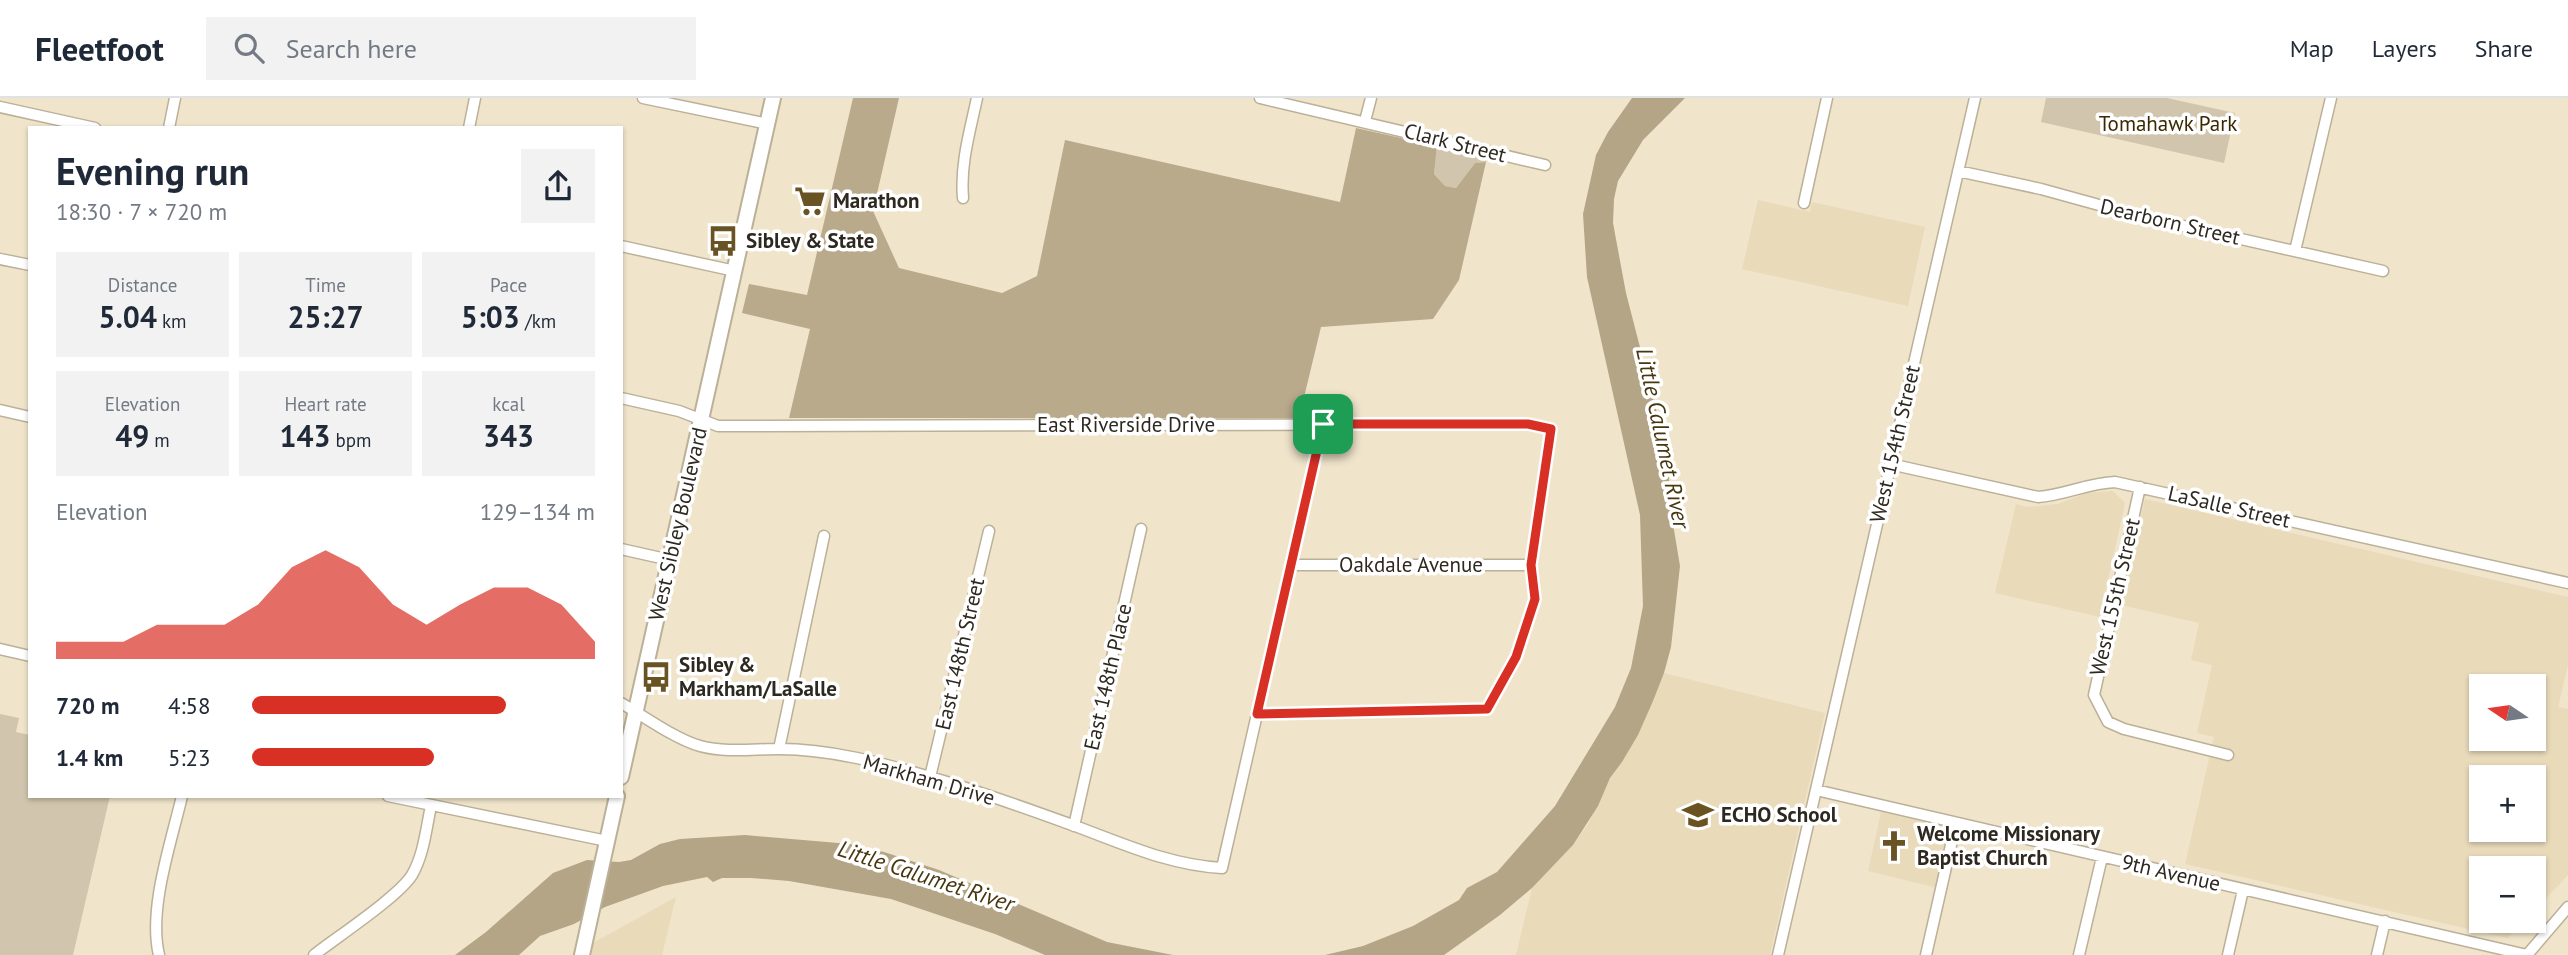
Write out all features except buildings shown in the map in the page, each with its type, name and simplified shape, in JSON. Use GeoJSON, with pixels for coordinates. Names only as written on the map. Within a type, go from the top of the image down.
{"type":"FeatureCollection","features":[{"type":"Feature","properties":{"kind":"main road","name":"West Sibley Boulevard"},"geometry":{"type":"LineString","coordinates":[[623,768],[774,98]]}},
{"type":"Feature","properties":{"kind":"main road"},"geometry":{"type":"LineString","coordinates":[[582,953],[617,798]]}},
{"type":"Feature","properties":{"kind":"street"},"geometry":{"type":"LineString","coordinates":[[169,126],[176,98]]}},
{"type":"Feature","properties":{"kind":"street"},"geometry":{"type":"LineString","coordinates":[[469,126],[475,98]]}},
{"type":"Feature","properties":{"kind":"street"},"geometry":{"type":"LineString","coordinates":[[643,98],[768,124]]}},
{"type":"Feature","properties":{"kind":"street"},"geometry":{"type":"LineString","coordinates":[[964,198],[962,181],[965,151],[977,98]]}},
{"type":"Feature","properties":{"kind":"street","name":"Clark Street"},"geometry":{"type":"LineString","coordinates":[[1260,98],[1545,165]]}},
{"type":"Feature","properties":{"kind":"street"},"geometry":{"type":"LineString","coordinates":[[1365,121],[1371,98]]}},
{"type":"Feature","properties":{"kind":"street"},"geometry":{"type":"LineString","coordinates":[[1804,203],[1827,98]]}},
{"type":"Feature","properties":{"kind":"street","name":"West 154th Street"},"geometry":{"type":"LineString","coordinates":[[1778,955],[1975,98]]}},
{"type":"Feature","properties":{"kind":"street"},"geometry":{"type":"LineString","coordinates":[[2295,251],[2331,98]]}},
{"type":"Feature","properties":{"kind":"street"},"geometry":{"type":"LineString","coordinates":[[0,107],[86,126]]}},
{"type":"Feature","properties":{"kind":"street","name":"Dearborn Street"},"geometry":{"type":"LineString","coordinates":[[1958,171],[2041,189],[2128,214],[2383,271]]}},
{"type":"Feature","properties":{"kind":"street"},"geometry":{"type":"LineString","coordinates":[[623,246],[735,271]]}},
{"type":"Feature","properties":{"kind":"street"},"geometry":{"type":"LineString","coordinates":[[0,258],[28,265]]}},
{"type":"Feature","properties":{"kind":"street"},"geometry":{"type":"LineString","coordinates":[[623,398],[679,411],[701,419]]}},
{"type":"Feature","properties":{"kind":"street"},"geometry":{"type":"LineString","coordinates":[[0,410],[28,417]]}},
{"type":"Feature","properties":{"kind":"street","name":"East Riverside Drive"},"geometry":{"type":"LineString","coordinates":[[701,419],[718,426],[1528,424],[1551,429],[1531,565]]}},
{"type":"Feature","properties":{"kind":"street"},"geometry":{"type":"LineString","coordinates":[[1323,424],[1257,714],[1487,709],[1516,657],[1535,599],[1531,565]]}},
{"type":"Feature","properties":{"kind":"street","name":"LaSalle Street"},"geometry":{"type":"LineString","coordinates":[[1890,464],[2038,496],[2059,495],[2095,483],[2115,482],[2568,583]]}},
{"type":"Feature","properties":{"kind":"street","name":"West 155th Street"},"geometry":{"type":"LineString","coordinates":[[2140,487],[2094,695],[2108,722],[2124,729],[2228,755]]}},
{"type":"Feature","properties":{"kind":"street","name":"East 148th Place"},"geometry":{"type":"LineString","coordinates":[[1074,825],[1141,529]]}},
{"type":"Feature","properties":{"kind":"street","name":"East 148th Street"},"geometry":{"type":"LineString","coordinates":[[930,777],[989,531]]}},
{"type":"Feature","properties":{"kind":"street"},"geometry":{"type":"LineString","coordinates":[[779,749],[824,536]]}},
{"type":"Feature","properties":{"kind":"street"},"geometry":{"type":"LineString","coordinates":[[623,549],[670,560]]}},
{"type":"Feature","properties":{"kind":"street","name":"Oakdale Avenue"},"geometry":{"type":"LineString","coordinates":[[1291,565],[1531,565]]}},
{"type":"Feature","properties":{"kind":"street"},"geometry":{"type":"LineString","coordinates":[[0,649],[28,656]]}},
{"type":"Feature","properties":{"kind":"street"},"geometry":{"type":"LineString","coordinates":[[623,704],[636,712]]}},
{"type":"Feature","properties":{"kind":"street","name":"Markham Drive"},"geometry":{"type":"LineString","coordinates":[[636,712],[699,746],[744,751],[779,749],[832,753],[930,777],[1074,825],[1155,857],[1192,866],[1222,868],[1257,714]]}},
{"type":"Feature","properties":{"kind":"street","name":"9th Avenue"},"geometry":{"type":"LineString","coordinates":[[1816,790],[2527,955]]}},
{"type":"Feature","properties":{"kind":"street"},"geometry":{"type":"LineString","coordinates":[[159,955],[155,937],[157,904],[181,798]]}},
{"type":"Feature","properties":{"kind":"street"},"geometry":{"type":"LineString","coordinates":[[396,798],[606,845]]}},
{"type":"Feature","properties":{"kind":"street"},"geometry":{"type":"LineString","coordinates":[[314,955],[397,891],[411,877],[420,857],[431,806]]}},
{"type":"Feature","properties":{"kind":"street"},"geometry":{"type":"LineString","coordinates":[[1926,955],[1956,822]]}},
{"type":"Feature","properties":{"kind":"street"},"geometry":{"type":"LineString","coordinates":[[2079,955],[2102,857]]}},
{"type":"Feature","properties":{"kind":"street"},"geometry":{"type":"LineString","coordinates":[[2228,955],[2243,890]]}},
{"type":"Feature","properties":{"kind":"street"},"geometry":{"type":"LineString","coordinates":[[2527,955],[2568,907]]}},
{"type":"Feature","properties":{"kind":"street"},"geometry":{"type":"LineString","coordinates":[[2377,955],[2385,920]]}},
{"type":"Feature","properties":{"kind":"shaded area"},"geometry":{"type":"Polygon","coordinates":[[[853,98],[899,98],[873,211],[899,268],[1002,293],[1037,276],[1065,140],[1340,202],[1356,128],[1437,146],[1434,174],[1445,186],[1456,188],[1475,163],[1486,162],[1459,280],[1433,319],[1321,327],[1299,418],[789,418],[810,329],[742,313],[749,284],[807,295],[853,98]]]}},
{"type":"Feature","properties":{"kind":"shaded area"},"geometry":{"type":"Polygon","coordinates":[[[1758,200],[1810,212],[1812,202],[1925,227],[1908,306],[1742,269],[1758,200]]]}},
{"type":"Feature","properties":{"kind":"shaded area"},"geometry":{"type":"Polygon","coordinates":[[[2113,491],[2125,503],[2100,617],[1995,593],[2016,504],[2027,507],[2058,504],[2086,493],[2113,491]]]}},
{"type":"Feature","properties":{"kind":"shaded area"},"geometry":{"type":"Polygon","coordinates":[[[2145,499],[2568,597],[2568,665],[2558,707],[2568,709],[2568,875],[2546,898],[2546,856],[2469,856],[2469,929],[2185,864],[2214,737],[2197,733],[2212,665],[2191,660],[2199,623],[2121,605],[2145,499]]]}},
{"type":"Feature","properties":{"kind":"shaded area","name":"ECHO School"},"geometry":{"type":"Polygon","coordinates":[[[1664,673],[1825,713],[1770,955],[1516,955],[1532,888],[1573,845],[1588,824],[1610,778],[1638,735],[1664,673]]]}},
{"type":"Feature","properties":{"kind":"shaded area"},"geometry":{"type":"Polygon","coordinates":[[[1881,812],[1945,826],[1950,833],[1938,888],[1868,871],[1881,812]]]}},
{"type":"Feature","properties":{"kind":"shaded area"},"geometry":{"type":"Polygon","coordinates":[[[676,897],[662,955],[591,955],[593,943],[676,897]]]}},
{"type":"Feature","properties":{"kind":"shaded area"},"geometry":{"type":"Polygon","coordinates":[[[2486,933],[2513,933],[2508,938],[2486,933]]]}},
{"type":"Feature","properties":{"kind":"green space","name":"Tomahawk Park"},"geometry":{"type":"Polygon","coordinates":[[[2046,98],[2167,98],[2235,113],[2224,163],[2041,122],[2046,98]]]}},
{"type":"Feature","properties":{"kind":"green space"},"geometry":{"type":"Polygon","coordinates":[[[1437,146],[1487,157],[1486,162],[1475,163],[1456,188],[1445,186],[1434,174],[1437,146]]]}},
{"type":"Feature","properties":{"kind":"green space"},"geometry":{"type":"Polygon","coordinates":[[[0,714],[19,718],[16,732],[28,735],[28,798],[110,798],[73,955],[0,955],[0,714]]]}},
{"type":"Feature","properties":{"kind":"water","name":"Little Calumet River"},"geometry":{"type":"Polygon","coordinates":[[[1632,98],[1685,98],[1643,140],[1618,181],[1613,223],[1626,293],[1667,452],[1672,518],[1680,566],[1671,647],[1664,673],[1638,735],[1610,778],[1598,806],[1573,845],[1532,888],[1500,915],[1444,955],[1325,955],[1363,946],[1413,926],[1459,900],[1467,888],[1497,872],[1555,806],[1615,707],[1631,668],[1643,606],[1640,515],[1587,277],[1583,214],[1596,155],[1608,132],[1632,98]]]}},
{"type":"Feature","properties":{"kind":"water","name":"Little Calumet River"},"geometry":{"type":"Polygon","coordinates":[[[745,835],[850,844],[884,852],[939,870],[1107,942],[1173,955],[1045,955],[995,934],[891,899],[789,881],[722,878],[713,882],[707,877],[663,886],[605,907],[574,924],[540,936],[519,955],[455,955],[486,932],[553,873],[587,860],[631,860],[660,844],[680,839],[745,835]]]}},
{"type":"Feature","properties":{"kind":"place","name":"Marathon"},"geometry":{"type":"Point","coordinates":[810,201]}},
{"type":"Feature","properties":{"kind":"place","name":"Sibley & State"},"geometry":{"type":"Point","coordinates":[723,241]}},
{"type":"Feature","properties":{"kind":"place","name":"Sibley & Markham/LaSalle"},"geometry":{"type":"Point","coordinates":[656,677]}},
{"type":"Feature","properties":{"kind":"place","name":"ECHO School"},"geometry":{"type":"Point","coordinates":[1698,815]}},
{"type":"Feature","properties":{"kind":"place","name":"Welcome Missionary Baptist Church"},"geometry":{"type":"Point","coordinates":[1894,846]}},
{"type":"Feature","properties":{"kind":"route"},"geometry":{"type":"LineString","coordinates":[[1323,424],[1528,424],[1551,429],[1531,565],[1535,599],[1516,657],[1487,709],[1257,714],[1323,424]]}}]}
